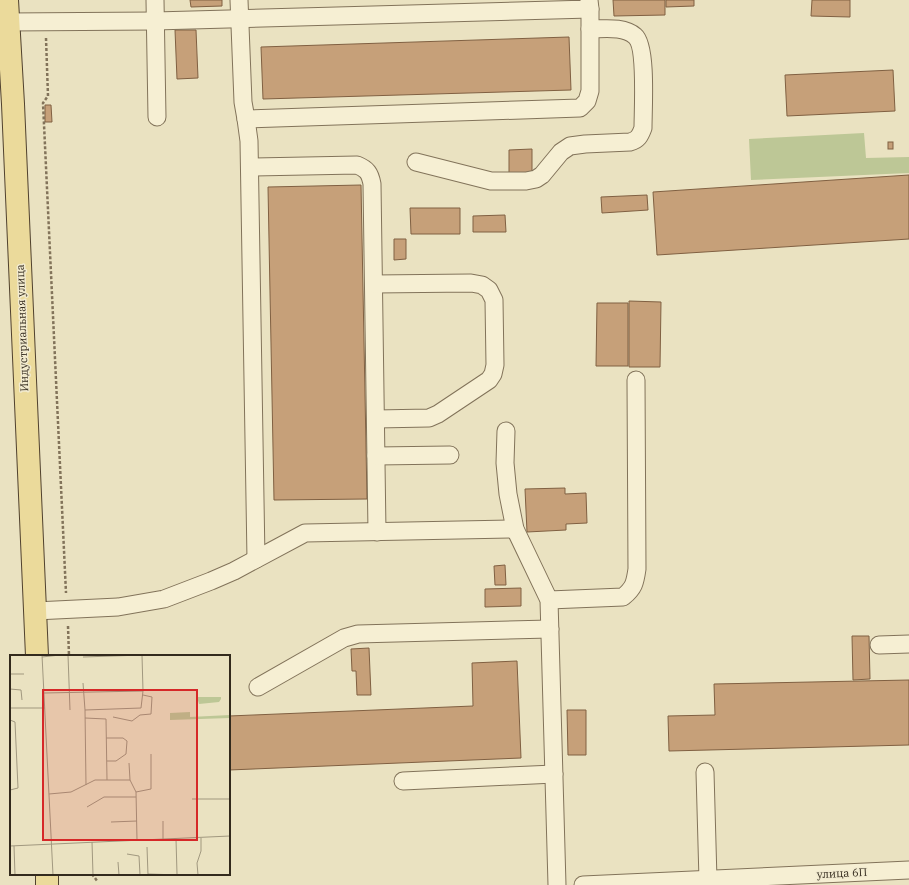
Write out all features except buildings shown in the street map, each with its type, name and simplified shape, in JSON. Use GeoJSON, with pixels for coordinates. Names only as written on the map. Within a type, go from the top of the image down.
{"type":"FeatureCollection","features":[{"type":"Feature","properties":{"kind":"main road","name":"Индустриальная улица"},"geometry":{"type":"LineString","coordinates":[[7,0],[8,22],[6,105],[37,655]]}},
{"type":"Feature","properties":{"kind":"street"},"geometry":{"type":"LineString","coordinates":[[155,0],[157,117]]}},
{"type":"Feature","properties":{"kind":"street"},"geometry":{"type":"LineString","coordinates":[[238,0],[243,102],[249,141],[250,167],[256,559]]}},
{"type":"Feature","properties":{"kind":"street"},"geometry":{"type":"LineString","coordinates":[[8,22],[239,19],[590,4],[590,91],[587,101],[580,108],[246,119]]}},
{"type":"Feature","properties":{"kind":"street"},"geometry":{"type":"LineString","coordinates":[[416,162],[491,181],[526,181],[536,179],[542,175],[561,152],[570,146],[630,142],[636,140],[640,135],[642,128],[643,60],[640,43],[635,36],[625,31],[590,29]]}},
{"type":"Feature","properties":{"kind":"street"},"geometry":{"type":"LineString","coordinates":[[250,167],[357,165],[365,169],[370,174],[372,184],[374,284],[377,532]]}},
{"type":"Feature","properties":{"kind":"street"},"geometry":{"type":"LineString","coordinates":[[374,284],[471,283],[489,290],[494,300],[495,365],[493,374],[489,380],[438,414],[429,418],[376,419]]}},
{"type":"Feature","properties":{"kind":"street"},"geometry":{"type":"LineString","coordinates":[[549,600],[623,597],[635,584],[637,569],[636,380]]}},
{"type":"Feature","properties":{"kind":"street"},"geometry":{"type":"LineString","coordinates":[[506,431],[505,463],[508,494],[515,529],[549,600],[557,885]]}},
{"type":"Feature","properties":{"kind":"street"},"geometry":{"type":"LineString","coordinates":[[376,456],[450,455]]}},
{"type":"Feature","properties":{"kind":"street"},"geometry":{"type":"LineString","coordinates":[[34,611],[118,608],[164,599],[211,581],[305,533],[515,529]]}},
{"type":"Feature","properties":{"kind":"street"},"geometry":{"type":"LineString","coordinates":[[258,687],[344,638],[358,634],[550,629]]}},
{"type":"Feature","properties":{"kind":"street"},"geometry":{"type":"LineString","coordinates":[[879,645],[909,644]]}},
{"type":"Feature","properties":{"kind":"street"},"geometry":{"type":"LineString","coordinates":[[705,772],[708,880]]}},
{"type":"Feature","properties":{"kind":"street"},"geometry":{"type":"LineString","coordinates":[[403,781],[554,774]]}},
{"type":"Feature","properties":{"kind":"street","name":"улица 6П"},"geometry":{"type":"LineString","coordinates":[[583,885],[708,880],[784,881],[909,870]]}},
{"type":"Feature","properties":{"kind":"path"},"geometry":{"type":"LineString","coordinates":[[46,22],[48,96],[42,103],[69,655]]}},
{"type":"Feature","properties":{"kind":"path"},"geometry":{"type":"LineString","coordinates":[[93,875],[98,882]]}},
{"type":"Feature","properties":{"kind":"green space"},"geometry":{"type":"Polygon","coordinates":[[[864,133],[866,158],[909,157],[909,173],[751,180],[749,139],[864,133]]]}}]}
